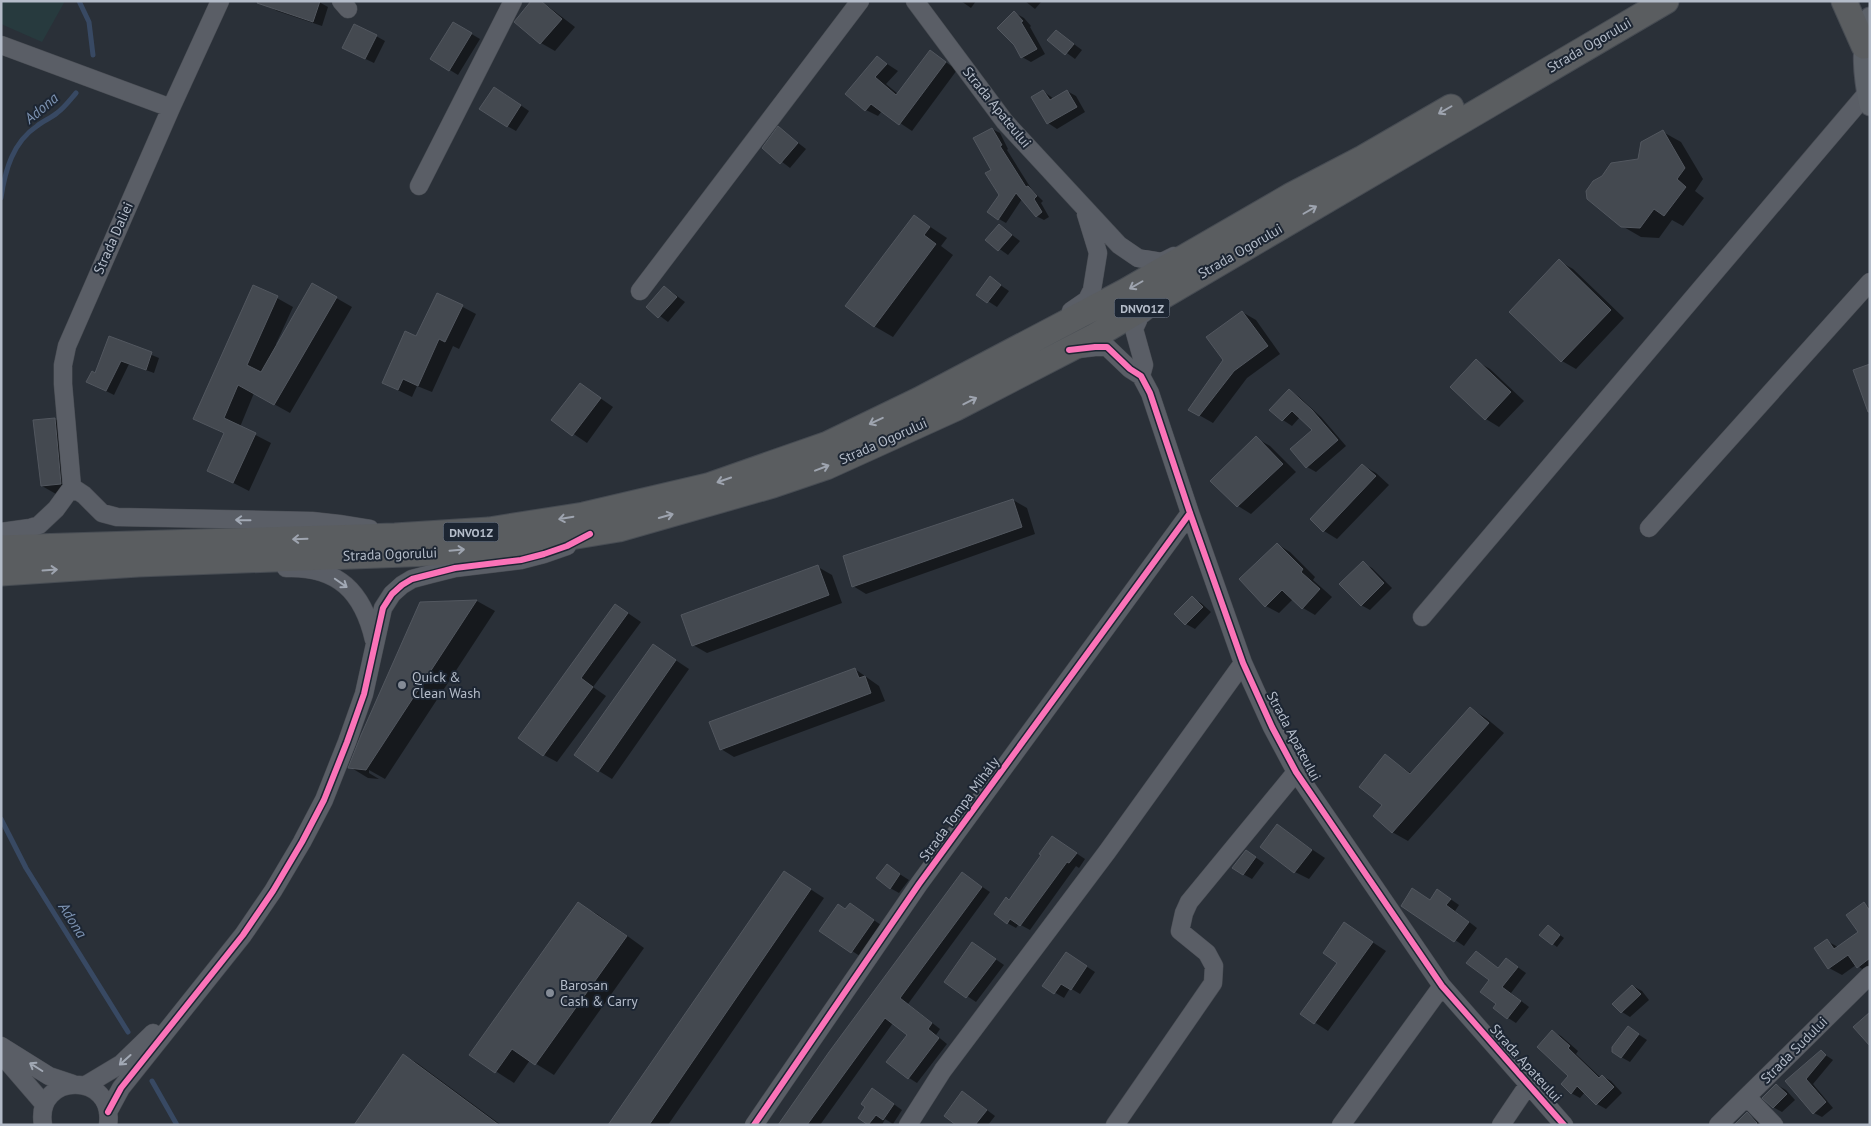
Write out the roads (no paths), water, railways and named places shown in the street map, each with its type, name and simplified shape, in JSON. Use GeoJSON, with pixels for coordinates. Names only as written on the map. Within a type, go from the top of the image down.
{"type":"FeatureCollection","features":[{"type":"Feature","properties":{"kind":"highway","name":"Strada Ogorului"},"geometry":{"type":"LineString","coordinates":[[1,548],[395,536],[489,530],[584,515],[708,486],[828,444],[920,400],[1126,291],[1292,195],[1363,158],[1633,8],[1666,1]]}},
{"type":"Feature","properties":{"kind":"highway"},"geometry":{"type":"LineString","coordinates":[[1633,8],[1684,1]]}},
{"type":"Feature","properties":{"kind":"highway"},"geometry":{"type":"LineString","coordinates":[[1844,1],[1864,46]]}},
{"type":"Feature","properties":{"kind":"highway","name":"Strada Ogorului"},"geometry":{"type":"LineString","coordinates":[[1,573],[138,564],[432,553],[532,543],[590,534],[641,523],[774,485],[826,467],[956,408],[1069,350],[1171,291],[1633,8]]}},
{"type":"Feature","properties":{"kind":"main road"},"geometry":{"type":"LineString","coordinates":[[1868,99],[1864,46],[1870,18]]}},
{"type":"Feature","properties":{"kind":"street","name":"Strada Daliei"},"geometry":{"type":"LineString","coordinates":[[72,487],[63,384],[63,364],[67,346],[220,1]]}},
{"type":"Feature","properties":{"kind":"street"},"geometry":{"type":"LineString","coordinates":[[419,186],[513,1]]}},
{"type":"Feature","properties":{"kind":"street"},"geometry":{"type":"LineString","coordinates":[[640,291],[860,1]]}},
{"type":"Feature","properties":{"kind":"street","name":"Strada Apateului"},"geometry":{"type":"LineString","coordinates":[[915,1],[1005,122],[1118,245],[1138,258],[1162,262],[1204,238],[1292,195]]}},
{"type":"Feature","properties":{"kind":"street"},"geometry":{"type":"LineString","coordinates":[[1,39],[34,56]]}},
{"type":"Feature","properties":{"kind":"street"},"geometry":{"type":"LineString","coordinates":[[1,45],[171,108]]}},
{"type":"Feature","properties":{"kind":"street"},"geometry":{"type":"LineString","coordinates":[[1422,617],[1868,99]]}},
{"type":"Feature","properties":{"kind":"street","name":"Strada Apateului"},"geometry":{"type":"LineString","coordinates":[[1015,349],[1087,300],[1092,290],[1098,253],[1084,208]]}},
{"type":"Feature","properties":{"kind":"street"},"geometry":{"type":"LineString","coordinates":[[1649,528],[1870,282]]}},
{"type":"Feature","properties":{"kind":"street","name":"Strada Apateului"},"geometry":{"type":"LineString","coordinates":[[1141,376],[1144,364],[1134,329],[1140,316],[1171,291]]}},
{"type":"Feature","properties":{"kind":"street","name":"Strada Apateului"},"geometry":{"type":"LineString","coordinates":[[1069,350],[1095,346],[1107,348],[1130,369],[1141,376],[1150,393],[1243,663],[1272,727],[1296,772],[1442,986],[1564,1125]]}},
{"type":"Feature","properties":{"kind":"street"},"geometry":{"type":"LineString","coordinates":[[1,532],[39,525],[56,510],[72,487],[102,513],[117,517],[312,522],[361,527],[395,536]]}},
{"type":"Feature","properties":{"kind":"street","name":"Strada Tompa Mihály"},"geometry":{"type":"LineString","coordinates":[[754,1125],[920,884],[1190,513]]}},
{"type":"Feature","properties":{"kind":"street"},"geometry":{"type":"LineString","coordinates":[[109,1120],[121,1088],[243,934],[273,891],[302,842],[324,800],[347,742],[364,694],[383,608],[392,594],[412,579],[455,568],[521,560],[544,554],[590,534]]}},
{"type":"Feature","properties":{"kind":"street"},"geometry":{"type":"LineString","coordinates":[[138,564],[265,569],[302,568],[327,574],[342,582],[362,604],[369,619],[374,643]]}},
{"type":"Feature","properties":{"kind":"street"},"geometry":{"type":"LineString","coordinates":[[908,1125],[943,1070],[1107,852],[1243,663]]}},
{"type":"Feature","properties":{"kind":"street"},"geometry":{"type":"LineString","coordinates":[[1115,1125],[1213,984],[1214,966],[1207,953],[1180,931],[1189,902],[1296,772]]}},
{"type":"Feature","properties":{"kind":"street","name":"Strada Sudului"},"geometry":{"type":"LineString","coordinates":[[1718,1125],[1870,975]]}},
{"type":"Feature","properties":{"kind":"street"},"geometry":{"type":"LineString","coordinates":[[1341,1125],[1442,986]]}},
{"type":"Feature","properties":{"kind":"street"},"geometry":{"type":"LineString","coordinates":[[27,1125],[43,1114],[50,1096],[60,1087],[79,1084],[121,1064],[156,1031],[176,1017]]}},
{"type":"Feature","properties":{"kind":"street"},"geometry":{"type":"LineString","coordinates":[[1,1046],[49,1076],[79,1084],[97,1092],[104,1099],[109,1120]]}},
{"type":"Feature","properties":{"kind":"street"},"geometry":{"type":"LineString","coordinates":[[1,1054],[43,1114]]}},
{"type":"Feature","properties":{"kind":"street"},"geometry":{"type":"LineString","coordinates":[[1501,1125],[1528,1085]]}},
{"type":"Feature","properties":{"kind":"street"},"geometry":{"type":"LineString","coordinates":[[1747,1097],[1774,1125]]}},
{"type":"Feature","properties":{"kind":"waterway","name":"Adona"},"geometry":{"type":"LineString","coordinates":[[79,1],[89,22],[93,55]]}},
{"type":"Feature","properties":{"kind":"waterway","name":"Adona"},"geometry":{"type":"LineString","coordinates":[[1,198],[5,177],[16,148],[37,126],[60,111],[76,93]]}},
{"type":"Feature","properties":{"kind":"waterway","name":"Adona"},"geometry":{"type":"LineString","coordinates":[[1,819],[26,868],[128,1032]]}},
{"type":"Feature","properties":{"kind":"waterway","name":"Adona"},"geometry":{"type":"LineString","coordinates":[[152,1081],[177,1125]]}},
{"type":"Feature","properties":{"kind":"place","name":"Quick & Clean Wash"},"geometry":{"type":"Point","coordinates":[402,685]}},
{"type":"Feature","properties":{"kind":"place","name":"Barosan Cash & Carry"},"geometry":{"type":"Point","coordinates":[550,993]}}]}
